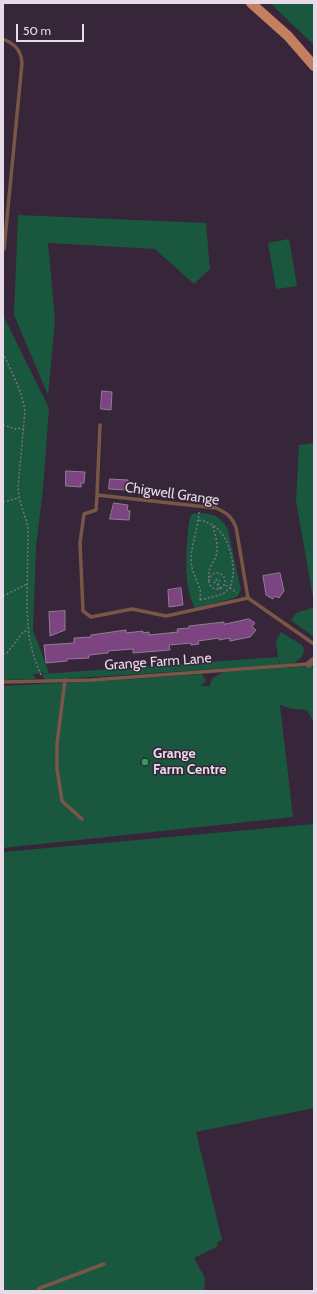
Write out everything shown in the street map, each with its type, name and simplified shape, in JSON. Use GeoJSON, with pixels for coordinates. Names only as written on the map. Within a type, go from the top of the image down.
{"type":"FeatureCollection","features":[{"type":"Feature","properties":{"kind":"main road"},"geometry":{"type":"LineString","coordinates":[[251,3],[288,36],[314,66]]}},
{"type":"Feature","properties":{"kind":"lane"},"geometry":{"type":"LineString","coordinates":[[3,39],[10,42],[20,52],[22,63],[4,249]]}},
{"type":"Feature","properties":{"kind":"lane"},"geometry":{"type":"LineString","coordinates":[[3,194],[9,194]]}},
{"type":"Feature","properties":{"kind":"lane"},"geometry":{"type":"LineString","coordinates":[[100,425],[96,510],[84,514],[80,544],[83,611],[91,617],[132,609],[166,616],[248,598],[314,644]]}},
{"type":"Feature","properties":{"kind":"lane","name":"Chigwell Grange"},"geometry":{"type":"LineString","coordinates":[[97,495],[216,508],[224,511],[232,517],[236,527],[248,598]]}},
{"type":"Feature","properties":{"kind":"lane","name":"Grange Farm Lane"},"geometry":{"type":"LineString","coordinates":[[3,682],[100,679],[312,662]]}},
{"type":"Feature","properties":{"kind":"lane"},"geometry":{"type":"LineString","coordinates":[[65,680],[57,744],[57,769],[62,801],[82,819]]}},
{"type":"Feature","properties":{"kind":"lane"},"geometry":{"type":"LineString","coordinates":[[37,1291],[40,1288],[104,1264]]}},
{"type":"Feature","properties":{"kind":"path"},"geometry":{"type":"LineString","coordinates":[[3,353],[13,374],[24,404],[18,487],[19,498],[28,526],[28,630],[34,657],[44,681]]}},
{"type":"Feature","properties":{"kind":"path"},"geometry":{"type":"LineString","coordinates":[[3,425],[15,429],[23,429]]}},
{"type":"Feature","properties":{"kind":"path"},"geometry":{"type":"LineString","coordinates":[[3,502],[19,498]]}},
{"type":"Feature","properties":{"kind":"path"},"geometry":{"type":"LineString","coordinates":[[200,506],[199,520],[192,548],[191,563],[194,578],[200,590],[200,609]]}},
{"type":"Feature","properties":{"kind":"path"},"geometry":{"type":"LineString","coordinates":[[199,520],[212,524],[224,537],[230,551],[233,567],[230,588],[223,594],[200,600]]}},
{"type":"Feature","properties":{"kind":"path"},"geometry":{"type":"LineString","coordinates":[[209,584],[209,568],[217,551],[212,524]]}},
{"type":"Feature","properties":{"kind":"path"},"geometry":{"type":"LineString","coordinates":[[210,578],[215,573]]}},
{"type":"Feature","properties":{"kind":"path"},"geometry":{"type":"LineString","coordinates":[[215,573],[217,579],[220,581],[225,580]]}},
{"type":"Feature","properties":{"kind":"path"},"geometry":{"type":"LineString","coordinates":[[215,573],[221,574],[225,580],[225,585]]}},
{"type":"Feature","properties":{"kind":"path"},"geometry":{"type":"LineString","coordinates":[[209,584],[217,579]]}},
{"type":"Feature","properties":{"kind":"path"},"geometry":{"type":"LineString","coordinates":[[218,584],[220,584],[220,581]]}},
{"type":"Feature","properties":{"kind":"path"},"geometry":{"type":"LineString","coordinates":[[214,582],[218,584],[220,589]]}},
{"type":"Feature","properties":{"kind":"path"},"geometry":{"type":"LineString","coordinates":[[3,596],[27,584]]}},
{"type":"Feature","properties":{"kind":"path"},"geometry":{"type":"LineString","coordinates":[[209,584],[213,588],[220,589],[225,585]]}},
{"type":"Feature","properties":{"kind":"path"},"geometry":{"type":"LineString","coordinates":[[225,585],[239,595]]}},
{"type":"Feature","properties":{"kind":"path"},"geometry":{"type":"LineString","coordinates":[[3,654],[7,653],[23,632],[28,630]]}},
{"type":"Feature","properties":{"kind":"green space"},"geometry":{"type":"Polygon","coordinates":[[[270,3],[314,3],[314,45],[270,3]]]}},
{"type":"Feature","properties":{"kind":"green space"},"geometry":{"type":"Polygon","coordinates":[[[18,215],[206,223],[210,269],[194,284],[155,249],[48,243],[55,320],[48,395],[14,315],[18,215]]]}},
{"type":"Feature","properties":{"kind":"green space"},"geometry":{"type":"Polygon","coordinates":[[[289,239],[297,286],[276,289],[268,243],[289,239]]]}},
{"type":"Feature","properties":{"kind":"green space"},"geometry":{"type":"Polygon","coordinates":[[[3,315],[49,408],[43,489],[36,547],[33,630],[49,673],[33,674],[36,679],[3,680],[3,315]]]}},
{"type":"Feature","properties":{"kind":"green space"},"geometry":{"type":"Polygon","coordinates":[[[314,443],[314,603],[296,501],[299,445],[314,443]]]}},
{"type":"Feature","properties":{"kind":"green space"},"geometry":{"type":"Polygon","coordinates":[[[202,513],[218,517],[228,530],[241,590],[238,596],[234,598],[195,608],[191,599],[187,580],[187,541],[189,522],[192,514],[202,513]]]}},
{"type":"Feature","properties":{"kind":"green space"},"geometry":{"type":"Polygon","coordinates":[[[314,607],[314,637],[291,620],[296,613],[314,607]]]}},
{"type":"Feature","properties":{"kind":"green space"},"geometry":{"type":"Polygon","coordinates":[[[281,632],[302,645],[304,650],[301,658],[292,664],[280,665],[279,660],[279,665],[45,680],[42,674],[278,657],[276,641],[281,632]]]}},
{"type":"Feature","properties":{"kind":"green space","name":"Grange Farm Centre"},"geometry":{"type":"Polygon","coordinates":[[[311,666],[314,668],[314,723],[307,710],[293,709],[280,705],[293,817],[3,848],[3,686],[202,674],[206,681],[200,686],[210,686],[212,679],[223,672],[311,666]]]}},
{"type":"Feature","properties":{"kind":"green space"},"geometry":{"type":"Polygon","coordinates":[[[314,824],[314,1108],[196,1132],[222,1240],[217,1243],[218,1246],[194,1258],[205,1278],[204,1291],[3,1291],[3,852],[314,824]]]}},
{"type":"Feature","properties":{"kind":"building"},"geometry":{"type":"Polygon","coordinates":[[[102,391],[112,392],[111,410],[101,409],[102,391]]]}},
{"type":"Feature","properties":{"kind":"building"},"geometry":{"type":"Polygon","coordinates":[[[66,471],[85,472],[84,483],[81,483],[81,487],[66,486],[66,471]]]}},
{"type":"Feature","properties":{"kind":"building"},"geometry":{"type":"Polygon","coordinates":[[[110,479],[128,480],[127,490],[109,489],[110,479]]]}},
{"type":"Feature","properties":{"kind":"building"},"geometry":{"type":"Polygon","coordinates":[[[114,503],[128,505],[127,510],[130,511],[129,520],[110,519],[114,503]]]}},
{"type":"Feature","properties":{"kind":"building"},"geometry":{"type":"Polygon","coordinates":[[[280,573],[284,591],[279,598],[275,596],[273,599],[266,595],[263,576],[280,573]]]}},
{"type":"Feature","properties":{"kind":"building"},"geometry":{"type":"Polygon","coordinates":[[[181,588],[183,605],[169,607],[168,590],[181,588]]]}},
{"type":"Feature","properties":{"kind":"building"},"geometry":{"type":"Polygon","coordinates":[[[65,611],[65,630],[50,636],[49,612],[65,611]]]}},
{"type":"Feature","properties":{"kind":"building"},"geometry":{"type":"Polygon","coordinates":[[[249,619],[255,623],[252,627],[256,630],[250,637],[230,641],[230,638],[219,640],[219,638],[198,641],[199,644],[191,645],[191,643],[169,645],[170,650],[133,653],[133,649],[108,651],[108,653],[89,655],[89,658],[67,659],[67,661],[46,663],[44,645],[74,643],[74,638],[91,637],[91,635],[126,630],[126,633],[143,631],[143,633],[149,632],[149,635],[178,632],[177,629],[189,628],[189,626],[224,622],[224,624],[249,619]]]}},
{"type":"Feature","properties":{"kind":"place","name":"Grange Farm Centre"},"geometry":{"type":"Point","coordinates":[145,762]}}]}
